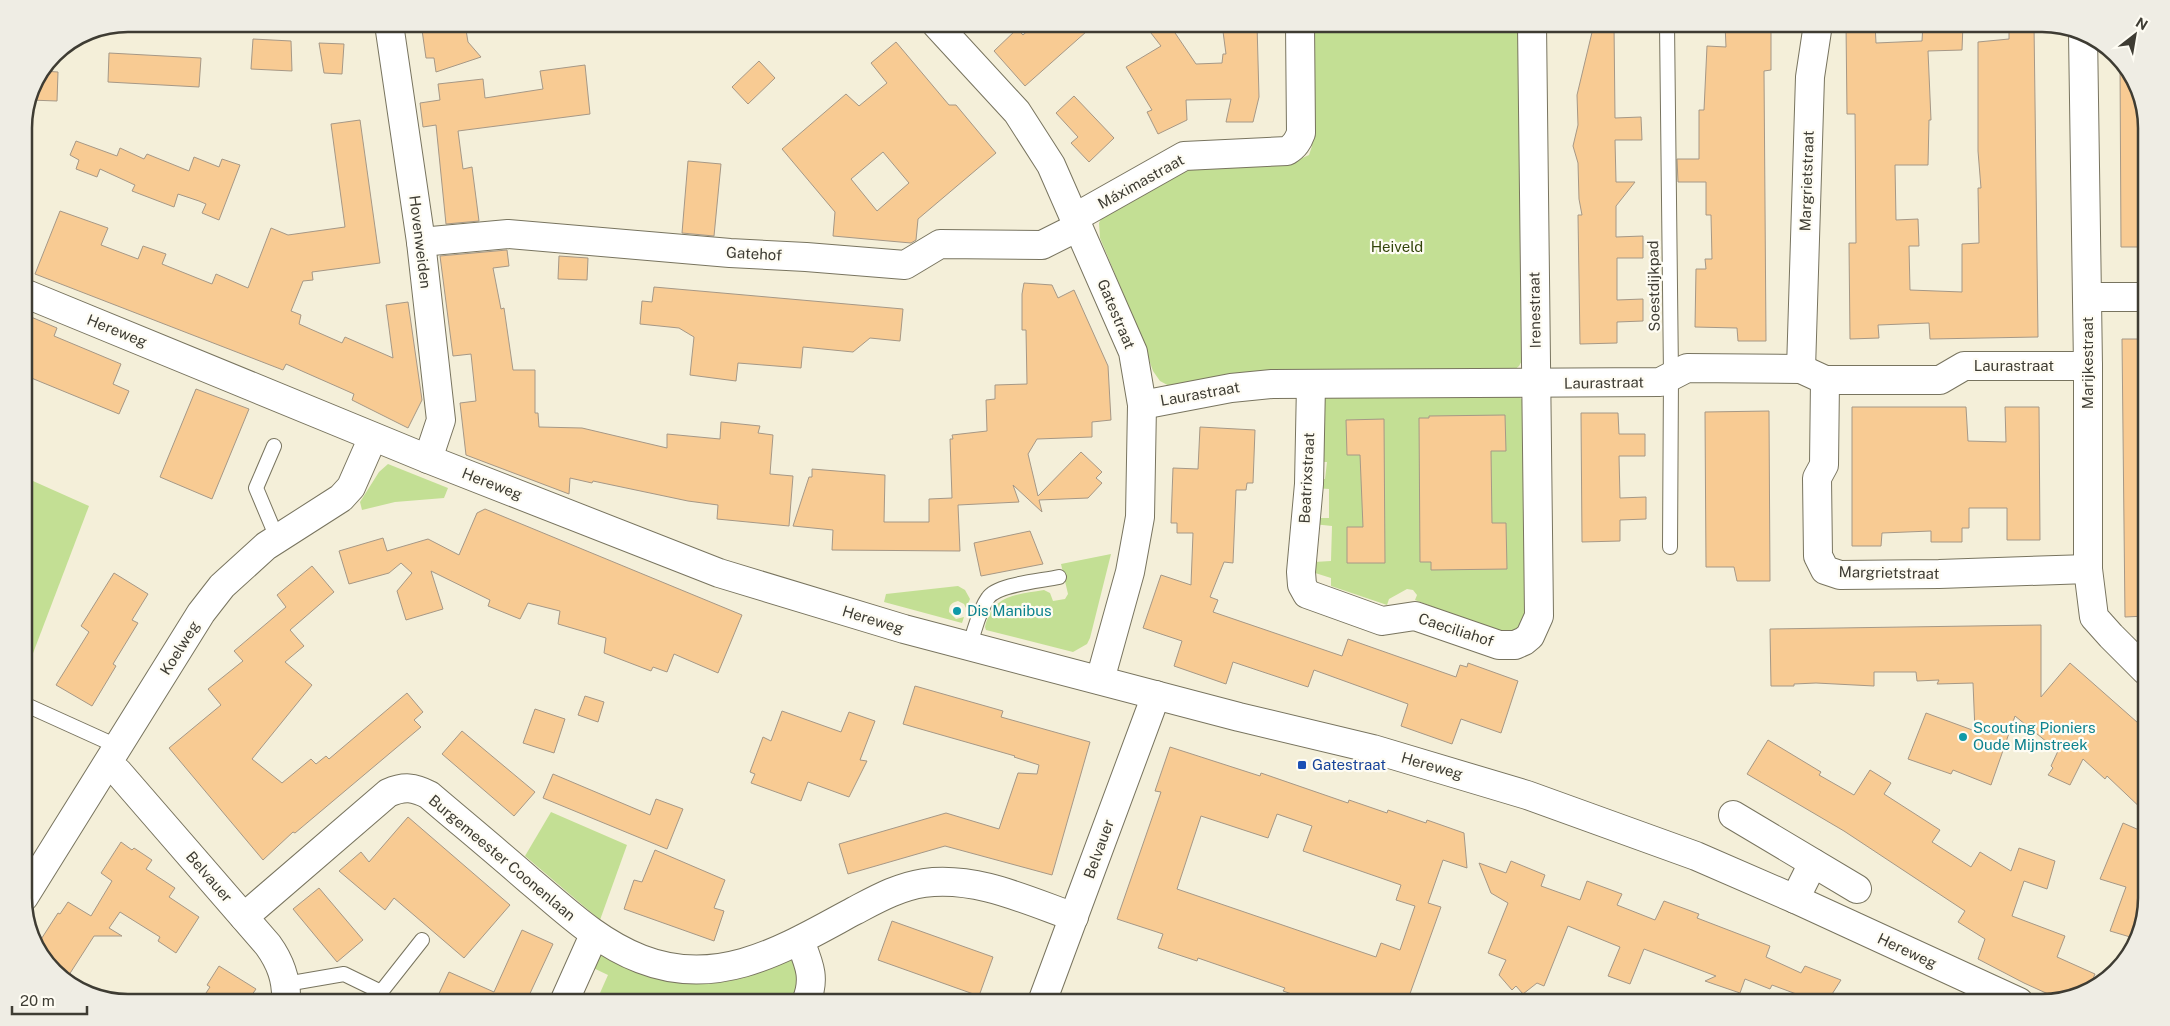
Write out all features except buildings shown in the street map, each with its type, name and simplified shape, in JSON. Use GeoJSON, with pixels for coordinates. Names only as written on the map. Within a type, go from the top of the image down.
{"type":"FeatureCollection","features":[{"type":"Feature","properties":{"kind":"street","name":"Máximastraat"},"geometry":{"type":"LineString","coordinates":[[1076,223],[1184,156],[1287,151],[1291,148],[1298,142],[1301,133],[1300,32]]}},
{"type":"Feature","properties":{"kind":"street","name":"Irenestraat"},"geometry":{"type":"LineString","coordinates":[[1532,32],[1539,597]]}},
{"type":"Feature","properties":{"kind":"street","name":"Margrietstraat"},"geometry":{"type":"LineString","coordinates":[[1801,369],[1810,77],[1817,32]]}},
{"type":"Feature","properties":{"kind":"street","name":"Hovenweiden"},"geometry":{"type":"LineString","coordinates":[[390,33],[421,242],[441,420],[428,460]]}},
{"type":"Feature","properties":{"kind":"street","name":"Gatestraat"},"geometry":{"type":"LineString","coordinates":[[944,33],[1017,112],[1051,165],[1133,352],[1142,405],[1140,517],[1130,572],[1100,680]]}},
{"type":"Feature","properties":{"kind":"street","name":"Marijkestraat"},"geometry":{"type":"LineString","coordinates":[[2083,42],[2088,366],[2088,569],[2094,617],[2110,636],[2138,663]]}},
{"type":"Feature","properties":{"kind":"street","name":"Gatehof"},"geometry":{"type":"LineString","coordinates":[[421,242],[508,234],[730,253],[905,265],[940,244],[1042,246],[1076,223]]}},
{"type":"Feature","properties":{"kind":"street","name":"Hereweg"},"geometry":{"type":"LineString","coordinates":[[33,297],[428,460],[720,573],[904,629],[1373,749],[1527,795],[1686,852],[1795,899],[2002,994]]}},
{"type":"Feature","properties":{"kind":"street"},"geometry":{"type":"LineString","coordinates":[[2087,297],[2137,297]]}},
{"type":"Feature","properties":{"kind":"street","name":"Laurastraat"},"geometry":{"type":"LineString","coordinates":[[1142,405],[1230,388],[1272,384],[1660,382],[1687,368],[1801,369],[1825,380],[1940,380],[1964,366],[2088,366]]}},
{"type":"Feature","properties":{"kind":"street","name":"Margrietstraat"},"geometry":{"type":"LineString","coordinates":[[1825,380],[1824,465],[1816,478],[1818,556],[1825,570],[1840,575],[2088,569]]}},
{"type":"Feature","properties":{"kind":"street","name":"Beatrixstraat"},"geometry":{"type":"LineString","coordinates":[[1301,572],[1309,484],[1311,384]]}},
{"type":"Feature","properties":{"kind":"street","name":"Koelweg"},"geometry":{"type":"LineString","coordinates":[[33,883],[201,613],[222,586],[245,563],[277,538],[341,498],[350,487],[373,437]]}},
{"type":"Feature","properties":{"kind":"street","name":"Caeciliahof"},"geometry":{"type":"LineString","coordinates":[[1301,572],[1302,585],[1307,594],[1320,600],[1382,621],[1415,616],[1499,645],[1515,645],[1530,636],[1539,616],[1539,597]]}},
{"type":"Feature","properties":{"kind":"street","name":"Belvauer"},"geometry":{"type":"LineString","coordinates":[[1045,994],[1156,695]]}},
{"type":"Feature","properties":{"kind":"street","name":"Belvauer"},"geometry":{"type":"LineString","coordinates":[[112,757],[118,772],[278,959],[286,993]]}},
{"type":"Feature","properties":{"kind":"street","name":"Burgemeester Coonenlaan"},"geometry":{"type":"LineString","coordinates":[[244,917],[388,793],[399,788],[408,787],[429,795],[594,935],[642,960],[688,969],[727,968],[771,955],[901,888],[948,881],[979,885],[1074,917]]}},
{"type":"Feature","properties":{"kind":"street"},"geometry":{"type":"LineString","coordinates":[[1733,815],[1857,889]]}},
{"type":"Feature","properties":{"kind":"street"},"geometry":{"type":"LineString","coordinates":[[1795,899],[1813,863]]}},
{"type":"Feature","properties":{"kind":"street"},"geometry":{"type":"LineString","coordinates":[[568,994],[594,935]]}},
{"type":"Feature","properties":{"kind":"street"},"geometry":{"type":"LineString","coordinates":[[800,941],[812,975],[809,994]]}},
{"type":"Feature","properties":{"kind":"lane","name":"Soestdijkpad"},"geometry":{"type":"LineString","coordinates":[[1667,32],[1671,375],[1670,547]]}},
{"type":"Feature","properties":{"kind":"lane"},"geometry":{"type":"LineString","coordinates":[[274,446],[256,488],[277,538]]}},
{"type":"Feature","properties":{"kind":"lane"},"geometry":{"type":"LineString","coordinates":[[969,646],[981,611],[989,596],[1003,588],[1059,577]]}},
{"type":"Feature","properties":{"kind":"lane"},"geometry":{"type":"LineString","coordinates":[[33,709],[112,757]]}},
{"type":"Feature","properties":{"kind":"lane"},"geometry":{"type":"LineString","coordinates":[[286,993],[344,974],[381,992],[422,940]]}},
{"type":"Feature","properties":{"kind":"green space","name":"Heiveld"},"geometry":{"type":"Polygon","coordinates":[[[1310,32],[1522,32],[1524,357],[1519,366],[1513,371],[1173,388],[1160,381],[1153,371],[1140,334],[1100,238],[1099,223],[1103,215],[1189,165],[1298,160],[1309,155],[1312,146],[1310,32]]]}},
{"type":"Feature","properties":{"kind":"green space"},"geometry":{"type":"Polygon","coordinates":[[[1518,395],[1524,402],[1529,617],[1512,637],[1471,621],[1464,624],[1466,619],[1442,610],[1439,615],[1434,612],[1436,608],[1415,600],[1417,595],[1413,590],[1407,589],[1389,599],[1387,605],[1331,586],[1331,578],[1312,572],[1314,562],[1331,561],[1332,526],[1313,524],[1313,518],[1329,518],[1329,489],[1315,488],[1317,479],[1325,479],[1327,462],[1318,462],[1316,414],[1325,396],[1518,395]]]}},
{"type":"Feature","properties":{"kind":"green space"},"geometry":{"type":"Polygon","coordinates":[[[388,464],[448,488],[444,498],[395,502],[362,510],[360,502],[379,472],[388,464]]]}},
{"type":"Feature","properties":{"kind":"green space"},"geometry":{"type":"Polygon","coordinates":[[[33,481],[89,506],[33,653],[33,481]]]}},
{"type":"Feature","properties":{"kind":"green space"},"geometry":{"type":"Polygon","coordinates":[[[1111,554],[1087,644],[1073,652],[986,630],[985,627],[989,616],[994,608],[1007,598],[1044,590],[1050,593],[1053,601],[1065,599],[1068,594],[1061,564],[1111,554]]]}},
{"type":"Feature","properties":{"kind":"green space"},"geometry":{"type":"Polygon","coordinates":[[[958,586],[965,590],[970,599],[966,608],[964,604],[958,601],[950,606],[949,612],[956,619],[964,617],[962,623],[884,602],[886,594],[958,586]]]}},
{"type":"Feature","properties":{"kind":"green space"},"geometry":{"type":"Polygon","coordinates":[[[551,812],[627,845],[600,920],[525,856],[551,812]]]}},
{"type":"Feature","properties":{"kind":"green space"},"geometry":{"type":"Polygon","coordinates":[[[597,950],[627,963],[791,960],[798,965],[797,994],[600,994],[608,975],[589,966],[597,950]]]}},
{"type":"Feature","properties":{"kind":"place","name":"Dis Manibus"},"geometry":{"type":"Point","coordinates":[957,611]}},
{"type":"Feature","properties":{"kind":"place","name":"Scouting Pioniers Oude Mijnstreek"},"geometry":{"type":"Point","coordinates":[1963,737]}},
{"type":"Feature","properties":{"kind":"place","name":"Gatestraat"},"geometry":{"type":"Point","coordinates":[1302,765]}}]}
